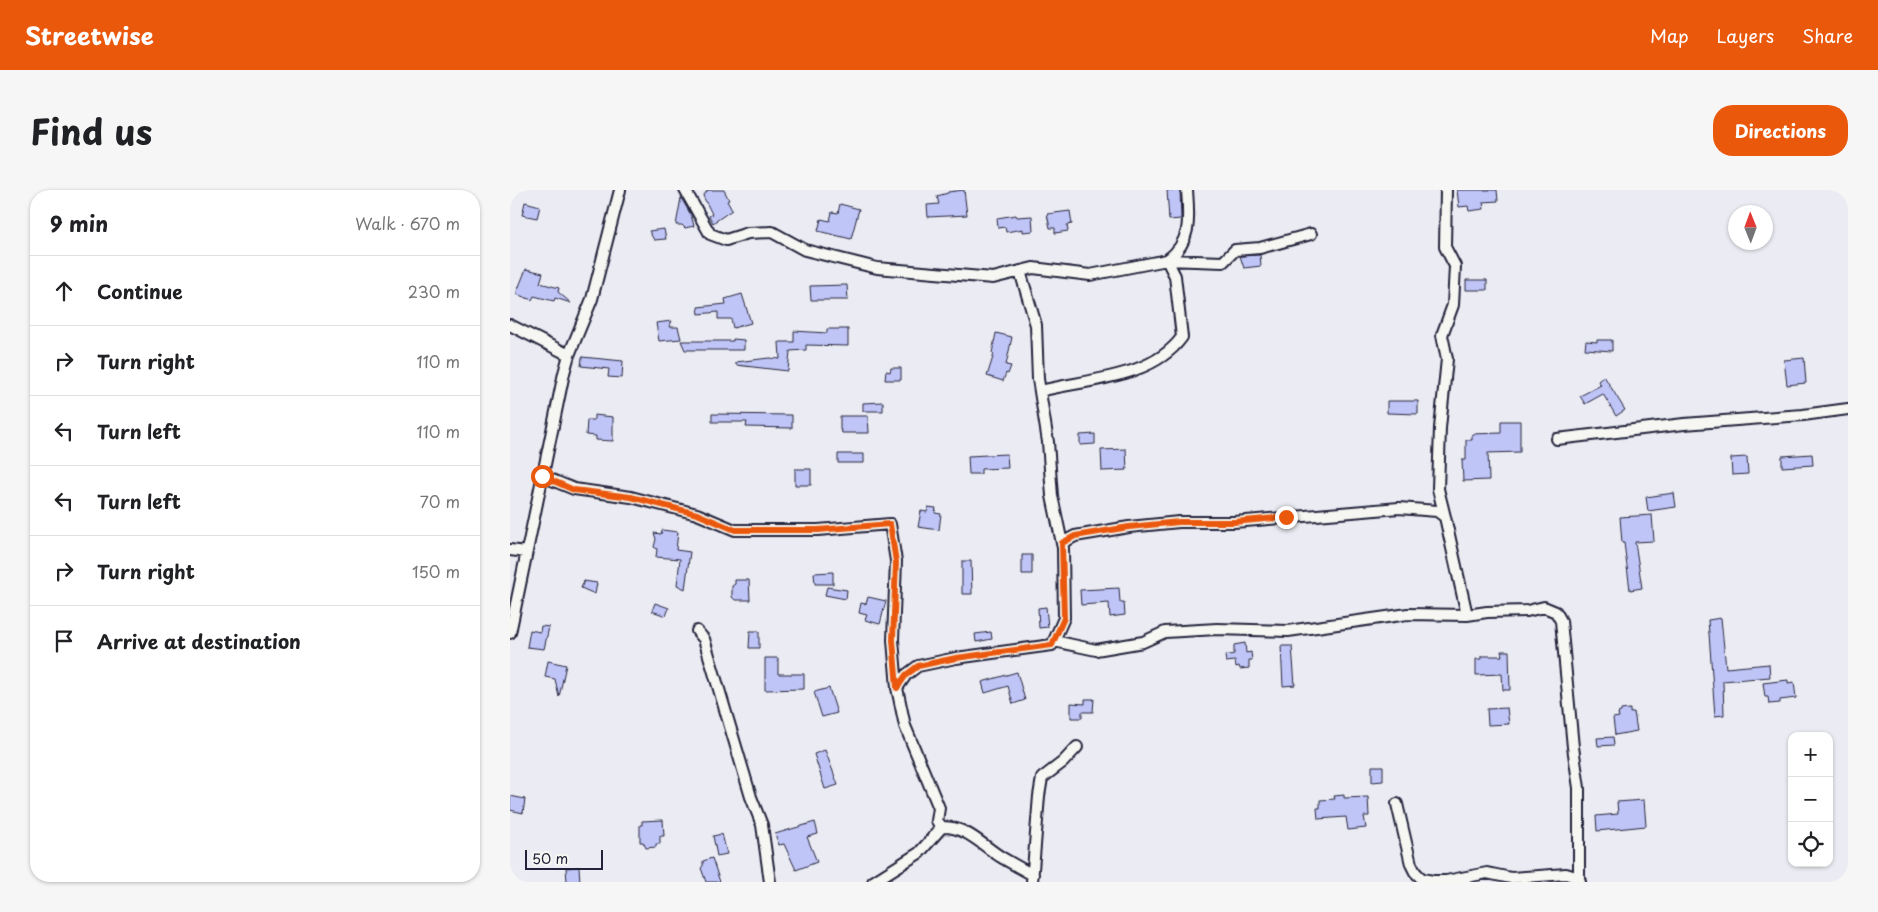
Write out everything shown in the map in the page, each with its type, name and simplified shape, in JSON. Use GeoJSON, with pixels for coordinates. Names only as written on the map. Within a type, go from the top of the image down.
{"type":"FeatureCollection","features":[{"type":"Feature","properties":{"kind":"street"},"geometry":{"type":"LineString","coordinates":[[510,633],[512,615],[569,355],[592,300],[620,190]]}},
{"type":"Feature","properties":{"kind":"street"},"geometry":{"type":"LineString","coordinates":[[685,190],[710,234],[726,240],[748,233],[772,232],[805,250],[877,268],[993,278],[1033,268],[1090,275],[1167,260],[1223,262],[1235,250],[1260,248],[1311,234]]}},
{"type":"Feature","properties":{"kind":"street"},"geometry":{"type":"LineString","coordinates":[[1167,260],[1177,252],[1186,235],[1189,218],[1187,190]]}},
{"type":"Feature","properties":{"kind":"street"},"geometry":{"type":"LineString","coordinates":[[1446,190],[1445,247],[1455,266],[1453,306],[1442,335],[1447,359],[1440,428],[1438,489],[1467,615]]}},
{"type":"Feature","properties":{"kind":"street"},"geometry":{"type":"LineString","coordinates":[[1040,391],[1061,385],[1091,382],[1137,369],[1174,349],[1182,337],[1175,276],[1167,260]]}},
{"type":"Feature","properties":{"kind":"street"},"geometry":{"type":"LineString","coordinates":[[897,688],[906,675],[918,666],[956,658],[1052,645],[1064,618],[1062,543],[1052,496],[1048,442],[1038,379],[1036,325],[1020,271]]}},
{"type":"Feature","properties":{"kind":"street"},"geometry":{"type":"LineString","coordinates":[[510,325],[569,355]]}},
{"type":"Feature","properties":{"kind":"street"},"geometry":{"type":"LineString","coordinates":[[1557,439],[1684,424],[1803,415],[1848,409]]}},
{"type":"Feature","properties":{"kind":"street"},"geometry":{"type":"LineString","coordinates":[[542,476],[574,490],[631,497],[697,514],[735,530],[818,530],[890,524],[896,562],[893,640],[897,688],[905,726],[939,808],[937,821],[942,827]]}},
{"type":"Feature","properties":{"kind":"street"},"geometry":{"type":"LineString","coordinates":[[1062,543],[1075,536],[1129,527],[1179,522],[1234,522],[1399,508],[1437,511],[1445,518]]}},
{"type":"Feature","properties":{"kind":"street"},"geometry":{"type":"LineString","coordinates":[[510,550],[526,552]]}},
{"type":"Feature","properties":{"kind":"street"},"geometry":{"type":"LineString","coordinates":[[1054,641],[1096,650],[1143,642],[1165,632],[1188,630],[1288,631],[1408,614],[1467,615],[1487,612],[1527,611],[1544,607],[1556,612],[1561,621],[1579,788],[1580,880],[1566,874],[1511,878],[1487,873],[1446,881],[1422,879],[1415,872],[1411,864],[1397,804]]}},
{"type":"Feature","properties":{"kind":"street"},"geometry":{"type":"LineString","coordinates":[[698,631],[704,640],[751,797],[762,825],[770,882]]}},
{"type":"Feature","properties":{"kind":"street"},"geometry":{"type":"LineString","coordinates":[[873,882],[919,853],[942,827],[951,826],[975,837],[1032,878],[1042,778],[1063,762],[1077,747]]}},
{"type":"Feature","properties":{"kind":"building"},"geometry":{"type":"Polygon","coordinates":[[[708,190],[724,190],[732,210],[713,223],[709,216],[712,214],[703,196],[708,190]]]}},
{"type":"Feature","properties":{"kind":"building"},"geometry":{"type":"Polygon","coordinates":[[[964,190],[967,215],[928,217],[927,205],[939,204],[937,196],[948,192],[964,190]]]}},
{"type":"Feature","properties":{"kind":"building"},"geometry":{"type":"Polygon","coordinates":[[[1167,190],[1180,190],[1181,219],[1169,220],[1167,190]]]}},
{"type":"Feature","properties":{"kind":"building"},"geometry":{"type":"Polygon","coordinates":[[[1457,190],[1497,190],[1498,201],[1483,202],[1484,209],[1469,211],[1468,206],[1459,207],[1457,190]]]}},
{"type":"Feature","properties":{"kind":"building"},"geometry":{"type":"Polygon","coordinates":[[[681,198],[691,215],[694,226],[685,228],[682,225],[676,225],[681,198]]]}},
{"type":"Feature","properties":{"kind":"building"},"geometry":{"type":"Polygon","coordinates":[[[525,202],[540,206],[537,218],[522,215],[525,202]]]}},
{"type":"Feature","properties":{"kind":"building"},"geometry":{"type":"Polygon","coordinates":[[[840,204],[859,209],[851,239],[818,231],[821,219],[830,221],[832,212],[838,213],[840,204]]]}},
{"type":"Feature","properties":{"kind":"building"},"geometry":{"type":"Polygon","coordinates":[[[1070,211],[1072,224],[1067,225],[1068,231],[1055,233],[1055,228],[1050,228],[1047,214],[1070,211]]]}},
{"type":"Feature","properties":{"kind":"building"},"geometry":{"type":"Polygon","coordinates":[[[1016,215],[1017,217],[1032,216],[1033,231],[1023,232],[1023,229],[1006,232],[1005,227],[998,228],[997,218],[1016,215]]]}},
{"type":"Feature","properties":{"kind":"building"},"geometry":{"type":"Polygon","coordinates":[[[664,229],[666,239],[654,240],[649,231],[664,229]]]}},
{"type":"Feature","properties":{"kind":"building"},"geometry":{"type":"Polygon","coordinates":[[[1260,255],[1261,266],[1244,268],[1240,256],[1260,255]]]}},
{"type":"Feature","properties":{"kind":"building"},"geometry":{"type":"Polygon","coordinates":[[[526,269],[543,273],[540,283],[559,288],[558,292],[571,303],[555,298],[554,301],[534,296],[532,300],[516,294],[526,269]]]}},
{"type":"Feature","properties":{"kind":"building"},"geometry":{"type":"Polygon","coordinates":[[[1466,280],[1487,280],[1487,290],[1466,290],[1466,280]]]}},
{"type":"Feature","properties":{"kind":"building"},"geometry":{"type":"Polygon","coordinates":[[[847,285],[848,300],[811,300],[810,286],[847,285]]]}},
{"type":"Feature","properties":{"kind":"building"},"geometry":{"type":"Polygon","coordinates":[[[742,294],[751,323],[733,328],[731,319],[718,319],[718,312],[699,314],[698,307],[726,304],[725,299],[742,294]]]}},
{"type":"Feature","properties":{"kind":"building"},"geometry":{"type":"Polygon","coordinates":[[[672,321],[669,327],[678,327],[681,339],[659,341],[656,323],[672,321]]]}},
{"type":"Feature","properties":{"kind":"building"},"geometry":{"type":"Polygon","coordinates":[[[827,329],[848,329],[848,346],[806,345],[806,350],[790,351],[788,371],[736,365],[736,362],[769,358],[780,359],[779,342],[794,342],[794,331],[827,333],[827,329]]]}},
{"type":"Feature","properties":{"kind":"building"},"geometry":{"type":"Polygon","coordinates":[[[996,333],[1012,337],[1006,365],[1011,366],[1003,381],[987,376],[994,354],[992,353],[996,333]]]}},
{"type":"Feature","properties":{"kind":"building"},"geometry":{"type":"Polygon","coordinates":[[[733,339],[744,340],[744,350],[685,350],[681,341],[733,341],[733,339]]]}},
{"type":"Feature","properties":{"kind":"building"},"geometry":{"type":"Polygon","coordinates":[[[1597,340],[1612,340],[1612,351],[1585,349],[1586,341],[1597,342],[1597,340]]]}},
{"type":"Feature","properties":{"kind":"building"},"geometry":{"type":"Polygon","coordinates":[[[582,357],[623,361],[622,378],[608,377],[609,369],[581,366],[582,357]]]}},
{"type":"Feature","properties":{"kind":"building"},"geometry":{"type":"Polygon","coordinates":[[[1804,358],[1806,383],[1787,385],[1784,360],[1804,358]]]}},
{"type":"Feature","properties":{"kind":"building"},"geometry":{"type":"Polygon","coordinates":[[[891,368],[901,368],[901,380],[885,380],[886,371],[890,372],[891,368]]]}},
{"type":"Feature","properties":{"kind":"building"},"geometry":{"type":"Polygon","coordinates":[[[1604,376],[1625,410],[1616,416],[1603,394],[1585,404],[1580,396],[1601,385],[1598,381],[1604,376]]]}},
{"type":"Feature","properties":{"kind":"building"},"geometry":{"type":"Polygon","coordinates":[[[1387,401],[1418,401],[1418,414],[1387,413],[1387,401]]]}},
{"type":"Feature","properties":{"kind":"building"},"geometry":{"type":"Polygon","coordinates":[[[883,402],[883,411],[863,411],[863,403],[883,402]]]}},
{"type":"Feature","properties":{"kind":"building"},"geometry":{"type":"Polygon","coordinates":[[[712,414],[792,415],[792,428],[746,427],[747,422],[712,422],[712,414]]]}},
{"type":"Feature","properties":{"kind":"building"},"geometry":{"type":"Polygon","coordinates":[[[594,415],[613,417],[613,441],[596,440],[596,436],[586,435],[587,420],[594,420],[594,415]]]}},
{"type":"Feature","properties":{"kind":"building"},"geometry":{"type":"Polygon","coordinates":[[[840,416],[868,416],[869,433],[842,433],[840,430],[840,416]]]}},
{"type":"Feature","properties":{"kind":"building"},"geometry":{"type":"Polygon","coordinates":[[[1501,421],[1520,421],[1520,452],[1488,453],[1489,480],[1463,481],[1462,460],[1466,460],[1466,440],[1472,440],[1472,434],[1501,433],[1501,421]]]}},
{"type":"Feature","properties":{"kind":"building"},"geometry":{"type":"Polygon","coordinates":[[[1095,434],[1095,444],[1080,445],[1080,435],[1095,434]]]}},
{"type":"Feature","properties":{"kind":"building"},"geometry":{"type":"Polygon","coordinates":[[[1126,449],[1127,470],[1102,471],[1101,450],[1126,449]]]}},
{"type":"Feature","properties":{"kind":"building"},"geometry":{"type":"Polygon","coordinates":[[[838,454],[864,454],[864,463],[838,463],[838,454]]]}},
{"type":"Feature","properties":{"kind":"building"},"geometry":{"type":"Polygon","coordinates":[[[1007,454],[1008,468],[981,469],[981,474],[969,474],[968,456],[1007,454]]]}},
{"type":"Feature","properties":{"kind":"building"},"geometry":{"type":"Polygon","coordinates":[[[1812,454],[1813,465],[1782,467],[1782,456],[1812,454]]]}},
{"type":"Feature","properties":{"kind":"building"},"geometry":{"type":"Polygon","coordinates":[[[1747,457],[1748,474],[1732,475],[1731,458],[1747,457]]]}},
{"type":"Feature","properties":{"kind":"building"},"geometry":{"type":"Polygon","coordinates":[[[795,469],[811,469],[811,485],[795,485],[795,469]]]}},
{"type":"Feature","properties":{"kind":"building"},"geometry":{"type":"Polygon","coordinates":[[[1674,493],[1676,507],[1648,511],[1646,497],[1674,493]]]}},
{"type":"Feature","properties":{"kind":"building"},"geometry":{"type":"Polygon","coordinates":[[[928,507],[936,508],[935,513],[941,514],[939,530],[918,527],[921,511],[927,512],[928,507]]]}},
{"type":"Feature","properties":{"kind":"building"},"geometry":{"type":"Polygon","coordinates":[[[1652,515],[1654,541],[1635,542],[1642,588],[1630,590],[1624,543],[1622,543],[1620,517],[1652,515]]]}},
{"type":"Feature","properties":{"kind":"building"},"geometry":{"type":"Polygon","coordinates":[[[662,530],[678,532],[676,550],[690,552],[685,589],[677,585],[680,559],[656,557],[657,549],[654,547],[656,539],[654,533],[661,534],[662,530]]]}},
{"type":"Feature","properties":{"kind":"building"},"geometry":{"type":"Polygon","coordinates":[[[1022,555],[1032,555],[1032,574],[1022,574],[1022,555]]]}},
{"type":"Feature","properties":{"kind":"building"},"geometry":{"type":"Polygon","coordinates":[[[962,561],[971,561],[972,594],[962,594],[962,561]]]}},
{"type":"Feature","properties":{"kind":"building"},"geometry":{"type":"Polygon","coordinates":[[[833,572],[833,584],[815,584],[814,573],[833,572]]]}},
{"type":"Feature","properties":{"kind":"building"},"geometry":{"type":"Polygon","coordinates":[[[735,580],[749,580],[750,600],[735,600],[732,597],[732,586],[735,584],[735,580]]]}},
{"type":"Feature","properties":{"kind":"building"},"geometry":{"type":"Polygon","coordinates":[[[584,581],[597,583],[595,594],[581,588],[584,581]]]}},
{"type":"Feature","properties":{"kind":"building"},"geometry":{"type":"Polygon","coordinates":[[[827,587],[847,590],[846,599],[825,595],[827,587]]]}},
{"type":"Feature","properties":{"kind":"building"},"geometry":{"type":"Polygon","coordinates":[[[1119,588],[1120,602],[1124,602],[1125,615],[1110,617],[1109,603],[1081,605],[1080,590],[1119,588]]]}},
{"type":"Feature","properties":{"kind":"building"},"geometry":{"type":"Polygon","coordinates":[[[868,597],[886,601],[880,624],[865,620],[867,615],[859,613],[861,603],[866,604],[868,597]]]}},
{"type":"Feature","properties":{"kind":"building"},"geometry":{"type":"Polygon","coordinates":[[[655,603],[669,608],[666,616],[652,611],[655,603]]]}},
{"type":"Feature","properties":{"kind":"building"},"geometry":{"type":"Polygon","coordinates":[[[1046,607],[1048,627],[1039,628],[1038,608],[1046,607]]]}},
{"type":"Feature","properties":{"kind":"building"},"geometry":{"type":"Polygon","coordinates":[[[1721,618],[1726,668],[1769,664],[1770,677],[1723,681],[1724,715],[1715,716],[1708,620],[1721,618]]]}},
{"type":"Feature","properties":{"kind":"building"},"geometry":{"type":"Polygon","coordinates":[[[541,626],[549,627],[544,649],[527,647],[530,630],[540,632],[541,626]]]}},
{"type":"Feature","properties":{"kind":"building"},"geometry":{"type":"Polygon","coordinates":[[[750,631],[759,631],[759,648],[749,648],[750,631]]]}},
{"type":"Feature","properties":{"kind":"building"},"geometry":{"type":"Polygon","coordinates":[[[991,632],[992,639],[976,642],[975,634],[991,632]]]}},
{"type":"Feature","properties":{"kind":"building"},"geometry":{"type":"Polygon","coordinates":[[[1245,643],[1246,653],[1251,652],[1252,660],[1249,660],[1249,668],[1240,669],[1239,666],[1236,667],[1235,661],[1226,662],[1225,656],[1234,654],[1234,645],[1245,643]]]}},
{"type":"Feature","properties":{"kind":"building"},"geometry":{"type":"Polygon","coordinates":[[[1281,646],[1292,646],[1295,685],[1283,686],[1281,646]]]}},
{"type":"Feature","properties":{"kind":"building"},"geometry":{"type":"Polygon","coordinates":[[[1501,651],[1509,651],[1510,690],[1503,690],[1502,674],[1476,675],[1476,659],[1481,659],[1481,656],[1502,656],[1501,651]]]}},
{"type":"Feature","properties":{"kind":"building"},"geometry":{"type":"Polygon","coordinates":[[[765,658],[778,658],[778,674],[804,674],[804,689],[765,690],[765,658]]]}},
{"type":"Feature","properties":{"kind":"building"},"geometry":{"type":"Polygon","coordinates":[[[548,661],[566,665],[559,697],[555,679],[545,677],[548,661]]]}},
{"type":"Feature","properties":{"kind":"building"},"geometry":{"type":"Polygon","coordinates":[[[1017,672],[1025,700],[1013,704],[1008,686],[985,693],[982,682],[1017,672]]]}},
{"type":"Feature","properties":{"kind":"building"},"geometry":{"type":"Polygon","coordinates":[[[1788,680],[1788,683],[1794,682],[1796,698],[1780,700],[1780,703],[1769,704],[1768,697],[1765,697],[1763,683],[1788,680]]]}},
{"type":"Feature","properties":{"kind":"building"},"geometry":{"type":"Polygon","coordinates":[[[829,688],[837,713],[822,717],[814,692],[829,688]]]}},
{"type":"Feature","properties":{"kind":"building"},"geometry":{"type":"Polygon","coordinates":[[[1085,699],[1094,699],[1093,712],[1082,712],[1082,718],[1071,718],[1071,703],[1085,704],[1085,699]]]}},
{"type":"Feature","properties":{"kind":"building"},"geometry":{"type":"Polygon","coordinates":[[[1507,708],[1509,724],[1488,725],[1487,709],[1507,708]]]}},
{"type":"Feature","properties":{"kind":"building"},"geometry":{"type":"Polygon","coordinates":[[[1630,709],[1630,713],[1634,712],[1637,731],[1615,735],[1613,718],[1619,717],[1618,713],[1621,710],[1630,709]]]}},
{"type":"Feature","properties":{"kind":"building"},"geometry":{"type":"Polygon","coordinates":[[[1613,737],[1614,745],[1598,746],[1597,738],[1613,737]]]}},
{"type":"Feature","properties":{"kind":"building"},"geometry":{"type":"Polygon","coordinates":[[[825,750],[838,785],[825,789],[814,754],[825,750]]]}},
{"type":"Feature","properties":{"kind":"building"},"geometry":{"type":"Polygon","coordinates":[[[1372,766],[1383,766],[1383,781],[1372,782],[1372,766]]]}},
{"type":"Feature","properties":{"kind":"building"},"geometry":{"type":"Polygon","coordinates":[[[1344,795],[1344,798],[1368,797],[1369,816],[1364,816],[1366,828],[1348,830],[1346,817],[1318,819],[1317,808],[1320,808],[1320,800],[1335,799],[1334,796],[1344,795]]]}},
{"type":"Feature","properties":{"kind":"building"},"geometry":{"type":"Polygon","coordinates":[[[510,796],[525,799],[523,813],[510,810],[510,796]]]}},
{"type":"Feature","properties":{"kind":"building"},"geometry":{"type":"Polygon","coordinates":[[[1644,800],[1646,826],[1597,831],[1596,816],[1618,814],[1617,802],[1644,800]]]}},
{"type":"Feature","properties":{"kind":"building"},"geometry":{"type":"Polygon","coordinates":[[[663,820],[664,836],[660,836],[660,844],[656,844],[656,847],[646,848],[643,842],[640,842],[640,825],[642,825],[642,821],[663,820]]]}},
{"type":"Feature","properties":{"kind":"building"},"geometry":{"type":"Polygon","coordinates":[[[815,822],[818,834],[807,837],[817,862],[796,870],[784,844],[779,845],[775,834],[815,822]]]}},
{"type":"Feature","properties":{"kind":"building"},"geometry":{"type":"Polygon","coordinates":[[[722,834],[727,854],[717,856],[713,836],[722,834]]]}},
{"type":"Feature","properties":{"kind":"building"},"geometry":{"type":"Polygon","coordinates":[[[712,858],[720,882],[706,882],[701,868],[703,861],[712,858]]]}},
{"type":"Feature","properties":{"kind":"building"},"geometry":{"type":"Polygon","coordinates":[[[579,867],[580,882],[567,882],[566,868],[579,867]]]}},
{"type":"Feature","properties":{"kind":"route"},"geometry":{"type":"LineString","coordinates":[[542,476],[574,490],[631,497],[697,514],[735,530],[818,530],[890,524],[896,562],[893,640],[897,688],[906,675],[918,666],[956,658],[1052,645],[1064,618],[1062,543],[1075,536],[1129,527],[1179,522],[1234,522],[1286,517]]}}]}
